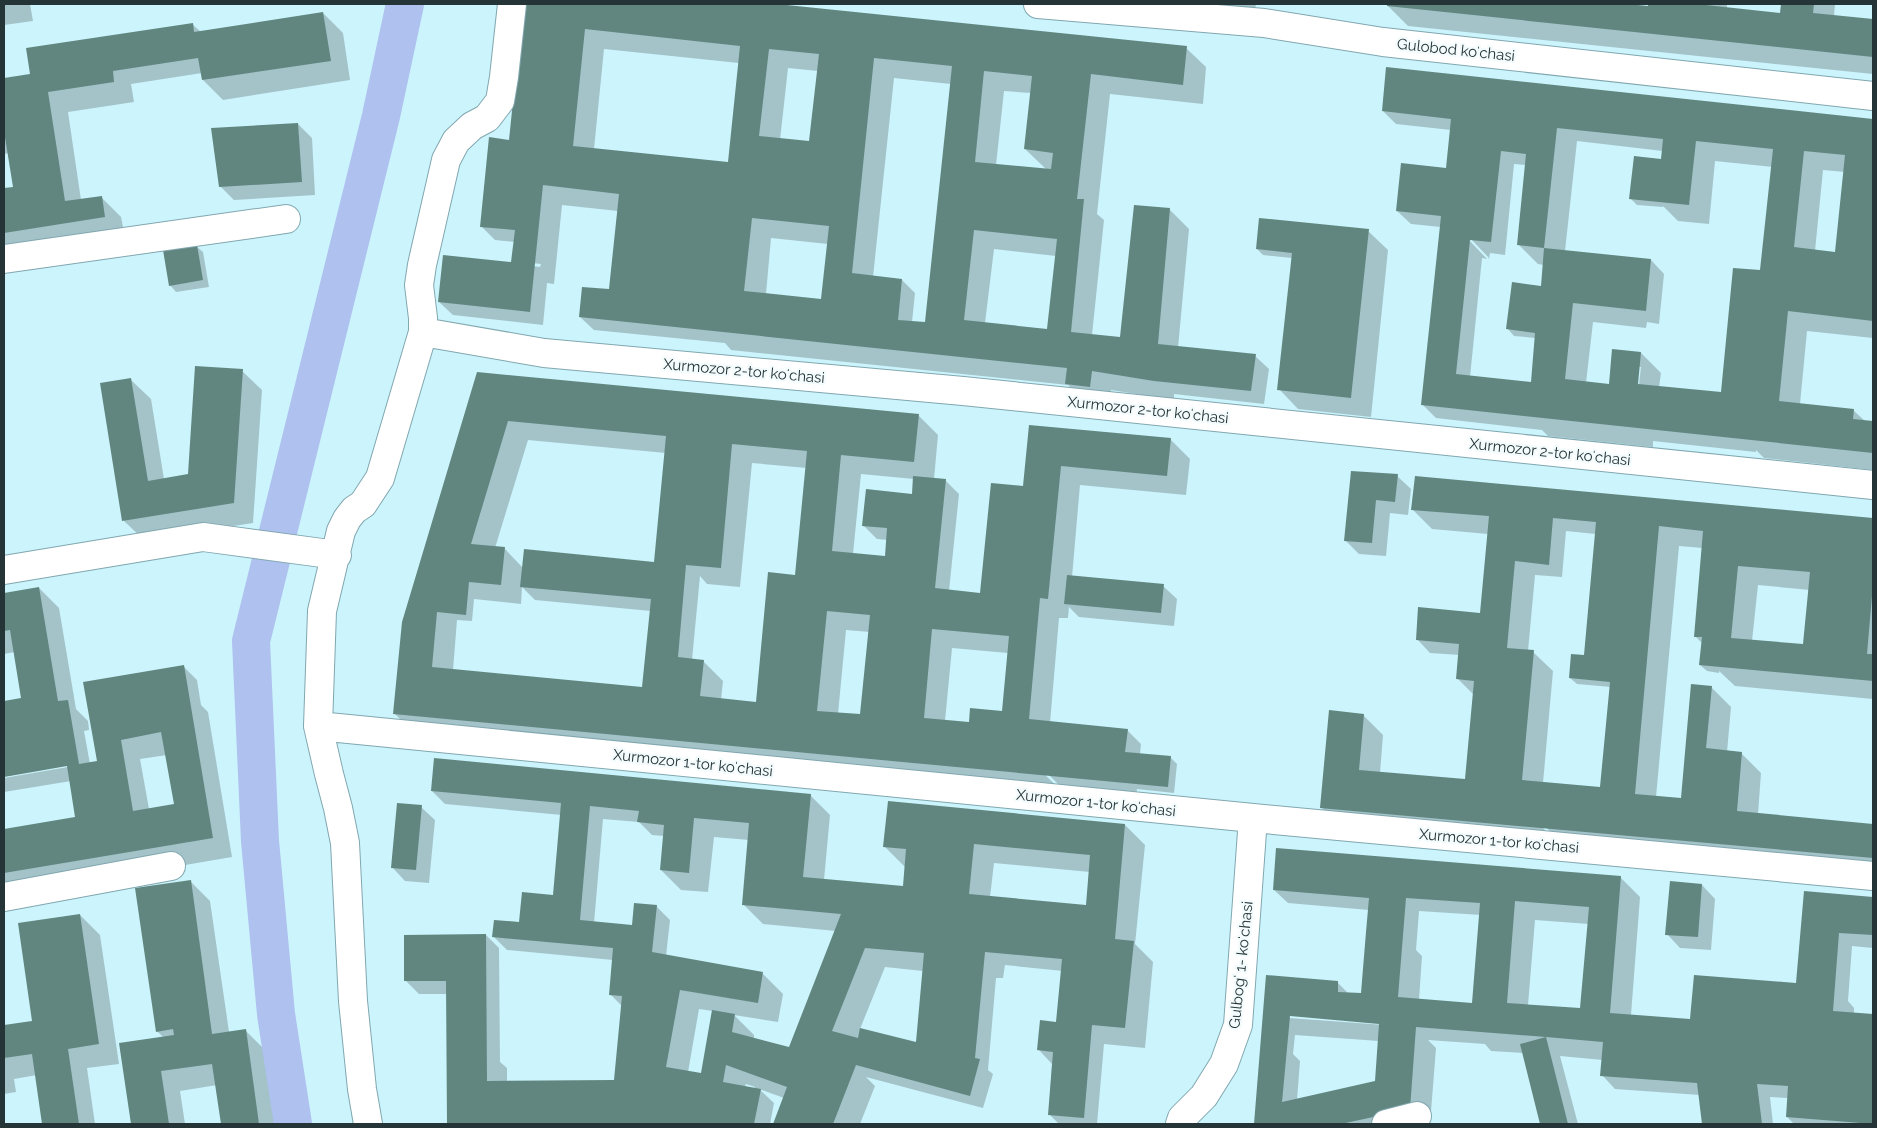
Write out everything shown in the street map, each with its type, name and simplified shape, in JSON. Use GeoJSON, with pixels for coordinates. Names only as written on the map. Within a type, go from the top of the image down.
{"type":"FeatureCollection","features":[{"type":"Feature","properties":{"kind":"street"},"geometry":{"type":"LineString","coordinates":[[368,1124],[362,1089],[353,1002],[345,843],[318,726],[322,611],[328,554],[347,519],[354,510],[364,504],[380,478],[422,332],[423,318],[419,285],[446,160],[456,141],[472,126],[487,118],[500,101],[512,4]]}},
{"type":"Feature","properties":{"kind":"street","name":"Gulobod koʻchasi"},"geometry":{"type":"LineString","coordinates":[[1038,4],[1265,13],[1383,42],[1873,96]]}},
{"type":"Feature","properties":{"kind":"street"},"geometry":{"type":"LineString","coordinates":[[4,259],[286,219]]}},
{"type":"Feature","properties":{"kind":"street","name":"Xurmozor 2-tor koʻchasi"},"geometry":{"type":"LineString","coordinates":[[422,332],[544,353],[963,391],[1873,485]]}},
{"type":"Feature","properties":{"kind":"street"},"geometry":{"type":"LineString","coordinates":[[4,570],[203,537],[328,554]]}},
{"type":"Feature","properties":{"kind":"street","name":"Xurmozor 1-tor koʻchasi"},"geometry":{"type":"LineString","coordinates":[[318,726],[1253,818],[1873,876]]}},
{"type":"Feature","properties":{"kind":"street","name":"Gulbogʻ 1- koʻchasi"},"geometry":{"type":"LineString","coordinates":[[1180,1124],[1182,1118],[1204,1096],[1224,1064],[1238,1025],[1253,818]]}},
{"type":"Feature","properties":{"kind":"street"},"geometry":{"type":"LineString","coordinates":[[4,897],[171,866]]}},
{"type":"Feature","properties":{"kind":"street"},"geometry":{"type":"LineString","coordinates":[[1386,1124],[1417,1116]]}},
{"type":"Feature","properties":{"kind":"building"},"geometry":{"type":"Polygon","coordinates":[[[523,4],[777,4],[1187,46],[1183,85],[1091,74],[1077,199],[1084,199],[1071,332],[1120,337],[1134,205],[1170,208],[1158,344],[1256,354],[1251,391],[1154,381],[1092,371],[1090,387],[1065,384],[1067,368],[579,317],[582,287],[609,289],[619,194],[543,185],[530,312],[438,302],[443,255],[511,262],[515,230],[480,227],[489,137],[509,140],[523,4]],[[585,29],[573,146],[728,162],[740,46],[585,29]],[[769,49],[759,136],[809,141],[819,54],[769,49]],[[874,58],[852,273],[902,279],[898,320],[925,322],[952,66],[874,58]],[[984,71],[975,162],[1051,169],[1053,153],[1024,149],[1032,76],[984,71]],[[752,218],[744,291],[821,299],[829,226],[752,218]],[[974,230],[964,320],[1047,329],[1057,239],[974,230]]]}},
{"type":"Feature","properties":{"kind":"building"},"geometry":{"type":"Polygon","coordinates":[[[1387,4],[1628,4],[1648,6],[1648,4],[1706,4],[1780,13],[1781,4],[1814,4],[1813,13],[1873,19],[1873,57],[1387,6],[1387,4]]]}},
{"type":"Feature","properties":{"kind":"building"},"geometry":{"type":"Polygon","coordinates":[[[323,12],[331,61],[202,80],[198,58],[113,71],[114,82],[48,92],[65,201],[102,196],[105,217],[4,233],[4,188],[13,187],[4,131],[4,78],[30,74],[26,48],[193,23],[194,32],[323,12]]]}},
{"type":"Feature","properties":{"kind":"building"},"geometry":{"type":"Polygon","coordinates":[[[1386,67],[1873,119],[1873,321],[1788,311],[1779,401],[1854,409],[1853,419],[1873,421],[1873,453],[1421,405],[1441,216],[1396,211],[1401,163],[1446,168],[1451,119],[1382,111],[1386,67]],[[1557,128],[1544,248],[1651,259],[1646,311],[1573,303],[1565,379],[1609,384],[1612,349],[1641,352],[1638,384],[1721,392],[1733,268],[1760,270],[1773,149],[1696,141],[1689,205],[1629,199],[1634,156],[1661,159],[1663,139],[1557,128]],[[1501,151],[1491,242],[1470,240],[1456,374],[1531,382],[1535,333],[1506,329],[1512,282],[1541,286],[1544,248],[1517,245],[1526,154],[1501,151]],[[1804,151],[1794,247],[1835,252],[1845,155],[1804,151]]]}},
{"type":"Feature","properties":{"kind":"building"},"geometry":{"type":"Polygon","coordinates":[[[298,123],[302,182],[219,187],[211,128],[298,123]]]}},
{"type":"Feature","properties":{"kind":"building"},"geometry":{"type":"Polygon","coordinates":[[[1259,218],[1369,229],[1351,398],[1277,390],[1292,253],[1256,249],[1259,218]]]}},
{"type":"Feature","properties":{"kind":"building"},"geometry":{"type":"Polygon","coordinates":[[[197,245],[203,280],[169,286],[163,250],[197,245]]]}},
{"type":"Feature","properties":{"kind":"building"},"geometry":{"type":"Polygon","coordinates":[[[195,366],[243,369],[234,503],[122,521],[100,383],[131,378],[148,481],[188,474],[195,366]]]}},
{"type":"Feature","properties":{"kind":"building"},"geometry":{"type":"Polygon","coordinates":[[[477,372],[919,414],[914,462],[841,455],[832,551],[885,556],[887,528],[862,526],[866,489],[912,494],[913,476],[946,479],[935,588],[980,593],[991,483],[1023,486],[1029,425],[1171,438],[1167,476],[1061,466],[1048,599],[1040,598],[1029,719],[1128,729],[1125,752],[1171,756],[1168,787],[393,714],[402,622],[477,372]],[[508,421],[471,544],[505,547],[501,585],[469,582],[466,615],[437,612],[432,667],[642,687],[651,599],[520,587],[524,549],[654,562],[666,436],[508,421]],[[732,444],[721,568],[686,565],[678,657],[704,660],[700,696],[756,702],[768,572],[795,575],[807,451],[732,444]],[[827,611],[817,711],[860,714],[870,615],[827,611]],[[932,629],[924,718],[969,722],[970,708],[1002,711],[1009,636],[932,629]]]}},
{"type":"Feature","properties":{"kind":"building"},"geometry":{"type":"Polygon","coordinates":[[[1351,471],[1398,474],[1395,502],[1376,500],[1372,543],[1344,541],[1351,471]]]}},
{"type":"Feature","properties":{"kind":"building"},"geometry":{"type":"Polygon","coordinates":[[[1415,476],[1873,518],[1873,584],[1867,654],[1873,654],[1873,681],[1699,665],[1702,637],[1694,637],[1703,531],[1659,526],[1635,794],[1681,798],[1691,684],[1712,686],[1706,748],[1742,752],[1737,811],[1873,824],[1873,858],[1320,808],[1329,710],[1364,714],[1359,770],[1465,779],[1474,681],[1456,679],[1459,644],[1416,640],[1418,607],[1480,613],[1489,516],[1411,510],[1415,476]],[[1553,518],[1549,565],[1515,561],[1507,648],[1534,650],[1522,780],[1600,787],[1610,682],[1569,678],[1571,654],[1584,655],[1596,522],[1553,518]],[[1738,566],[1731,638],[1803,644],[1810,572],[1738,566]]]}},
{"type":"Feature","properties":{"kind":"building"},"geometry":{"type":"Polygon","coordinates":[[[1067,575],[1164,584],[1161,613],[1064,604],[1067,575]]]}},
{"type":"Feature","properties":{"kind":"building"},"geometry":{"type":"Polygon","coordinates":[[[39,587],[58,701],[68,700],[79,764],[97,761],[83,682],[184,665],[213,838],[4,873],[4,829],[75,817],[67,766],[4,777],[4,701],[21,698],[10,630],[4,631],[4,593],[39,587]],[[161,732],[121,740],[133,811],[174,804],[161,732]]]}},
{"type":"Feature","properties":{"kind":"building"},"geometry":{"type":"Polygon","coordinates":[[[434,758],[811,794],[803,877],[903,886],[906,849],[883,847],[888,801],[1125,824],[1115,939],[1134,941],[1125,1028],[1092,1025],[1084,1118],[1048,1115],[1053,1052],[1037,1050],[1040,1020],[1056,1022],[1062,959],[985,952],[975,1058],[980,1059],[970,1096],[856,1065],[833,1124],[773,1124],[787,1087],[726,1065],[723,1082],[761,1089],[754,1124],[447,1124],[446,981],[404,981],[404,935],[486,934],[487,1081],[614,1080],[622,996],[609,995],[613,948],[492,937],[494,920],[519,922],[522,892],[553,895],[561,803],[431,791],[434,758]],[[590,806],[580,920],[632,925],[634,903],[657,905],[652,952],[763,972],[758,1003],[680,990],[666,1067],[701,1073],[712,1010],[735,1014],[732,1032],[789,1047],[841,914],[742,905],[749,823],[694,818],[689,873],[660,870],[664,825],[637,822],[639,811],[590,806]],[[974,844],[969,894],[1086,905],[1090,855],[974,844]],[[865,948],[832,1031],[858,1038],[860,1028],[916,1042],[924,953],[865,948]]]}},
{"type":"Feature","properties":{"kind":"building"},"geometry":{"type":"Polygon","coordinates":[[[397,803],[422,805],[416,870],[391,868],[397,803]]]}},
{"type":"Feature","properties":{"kind":"building"},"geometry":{"type":"Polygon","coordinates":[[[1276,848],[1621,876],[1610,1013],[1690,1019],[1694,975],[1796,983],[1804,891],[1873,897],[1873,935],[1839,933],[1833,1011],[1873,1014],[1873,1124],[1786,1117],[1788,1086],[1757,1084],[1762,1124],[1702,1124],[1697,1083],[1600,1076],[1603,1042],[1416,1027],[1410,1109],[1341,1124],[1254,1124],[1266,975],[1338,981],[1338,992],[1361,993],[1369,898],[1273,890],[1276,848]],[[1406,898],[1398,997],[1472,1003],[1480,903],[1406,898]],[[1515,901],[1507,1003],[1580,1008],[1589,907],[1515,901]],[[1290,1016],[1282,1102],[1375,1081],[1379,1024],[1290,1016]]]}},
{"type":"Feature","properties":{"kind":"building"},"geometry":{"type":"Polygon","coordinates":[[[191,880],[212,1034],[246,1029],[259,1124],[221,1124],[212,1064],[161,1071],[169,1124],[131,1124],[119,1043],[174,1035],[173,1029],[156,1032],[135,888],[191,880]]]}},
{"type":"Feature","properties":{"kind":"building"},"geometry":{"type":"Polygon","coordinates":[[[1670,881],[1702,884],[1698,937],[1665,935],[1670,881]]]}},
{"type":"Feature","properties":{"kind":"building"},"geometry":{"type":"Polygon","coordinates":[[[80,914],[99,1044],[68,1049],[79,1124],[42,1124],[32,1054],[4,1058],[4,1025],[32,1021],[18,923],[80,914]]]}},
{"type":"Feature","properties":{"kind":"building"},"geometry":{"type":"Polygon","coordinates":[[[1546,1037],[1568,1124],[1540,1124],[1520,1044],[1546,1037]]]}},
{"type":"Feature","properties":{"kind":"waterway"},"geometry":{"type":"LineString","coordinates":[[293,1124],[276,1014],[260,841],[251,641],[381,116],[405,4]]}}]}
